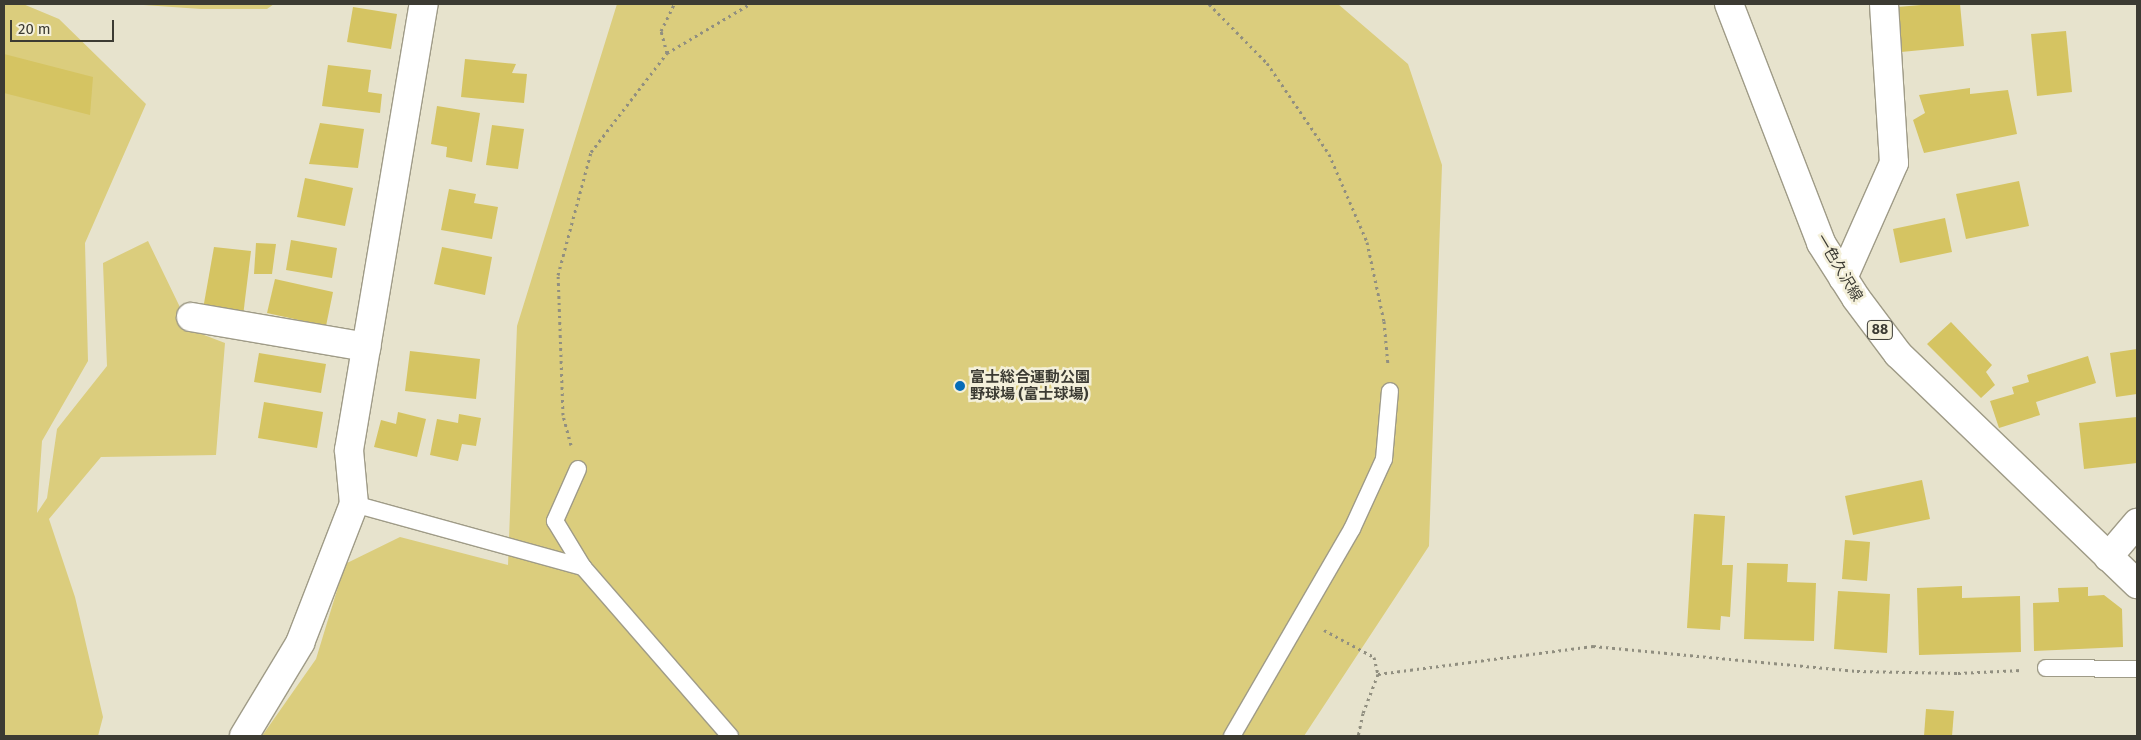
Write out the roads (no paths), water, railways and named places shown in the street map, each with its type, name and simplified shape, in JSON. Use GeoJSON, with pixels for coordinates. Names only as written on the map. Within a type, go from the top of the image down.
{"type":"FeatureCollection","features":[{"type":"Feature","properties":{"kind":"street"},"geometry":{"type":"LineString","coordinates":[[244,736],[300,643],[354,504],[349,450],[424,4]]}},
{"type":"Feature","properties":{"kind":"street","name":"一色久沢線"},"geometry":{"type":"LineString","coordinates":[[1729,4],[1799,191],[1821,243],[1843,278],[1898,354],[2137,584]]}},
{"type":"Feature","properties":{"kind":"street"},"geometry":{"type":"LineString","coordinates":[[1843,278],[1894,163],[1884,4]]}},
{"type":"Feature","properties":{"kind":"street"},"geometry":{"type":"LineString","coordinates":[[191,317],[366,347]]}},
{"type":"Feature","properties":{"kind":"street"},"geometry":{"type":"LineString","coordinates":[[2108,557],[2137,523]]}},
{"type":"Feature","properties":{"kind":"lane"},"geometry":{"type":"LineString","coordinates":[[1232,736],[1352,528],[1384,459],[1390,390]]}},
{"type":"Feature","properties":{"kind":"lane"},"geometry":{"type":"LineString","coordinates":[[578,470],[555,521],[583,567],[730,736]]}},
{"type":"Feature","properties":{"kind":"lane"},"geometry":{"type":"LineString","coordinates":[[354,504],[583,567]]}},
{"type":"Feature","properties":{"kind":"lane"},"geometry":{"type":"LineString","coordinates":[[2046,668],[2137,669]]}},
{"type":"Feature","properties":{"kind":"place","name":"富士総合運動公園 野球場 (富士球場)"},"geometry":{"type":"Point","coordinates":[960,386]}}]}
